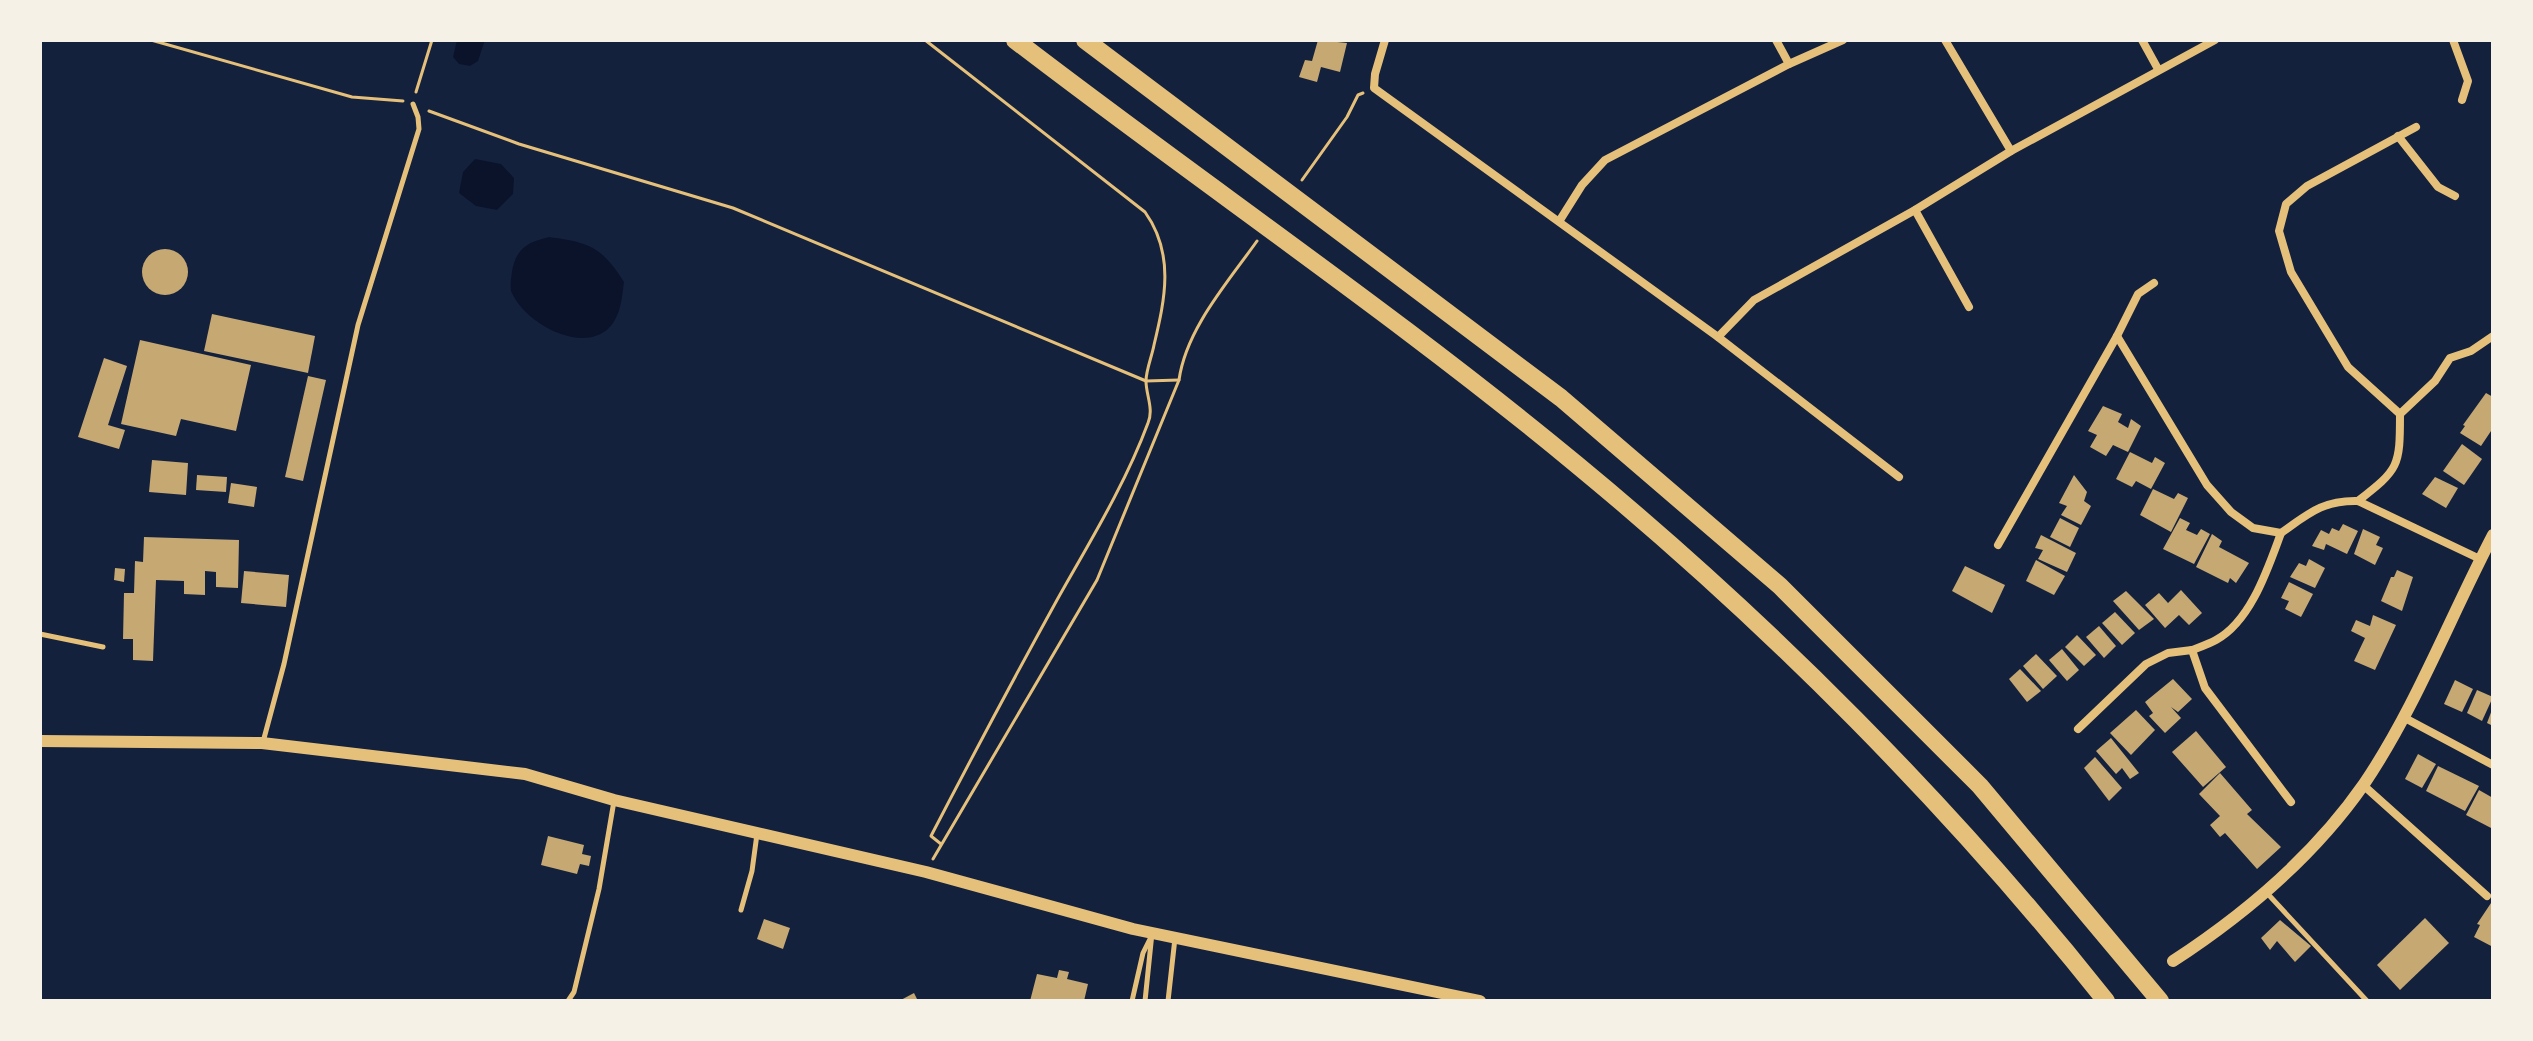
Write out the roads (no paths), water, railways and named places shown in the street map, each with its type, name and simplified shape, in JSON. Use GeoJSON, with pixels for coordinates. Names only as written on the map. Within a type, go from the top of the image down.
{"type":"FeatureCollection","features":[{"type":"Feature","properties":{"kind":"highway"},"geometry":{"type":"LineString","coordinates":[[1015,40],[1475,383],[1578,465],[1671,546],[1789,656],[1936,803],[2106,1001]]}},
{"type":"Feature","properties":{"kind":"highway"},"geometry":{"type":"LineString","coordinates":[[1085,40],[1561,398],[1780,586],[1980,786],[2160,1001]]}},
{"type":"Feature","properties":{"kind":"street"},"geometry":{"type":"LineString","coordinates":[[1385,40],[1374,88],[1718,337],[1899,477]]}},
{"type":"Feature","properties":{"kind":"street"},"geometry":{"type":"LineString","coordinates":[[1776,40],[1789,64]]}},
{"type":"Feature","properties":{"kind":"street"},"geometry":{"type":"LineString","coordinates":[[1560,220],[1582,185],[1605,160],[1789,64],[1843,40]]}},
{"type":"Feature","properties":{"kind":"street"},"geometry":{"type":"LineString","coordinates":[[1945,40],[2011,151]]}},
{"type":"Feature","properties":{"kind":"street"},"geometry":{"type":"LineString","coordinates":[[2142,40],[2158,69]]}},
{"type":"Feature","properties":{"kind":"street"},"geometry":{"type":"LineString","coordinates":[[1718,337],[1754,300],[1915,210],[2011,151],[2215,40]]}},
{"type":"Feature","properties":{"kind":"street"},"geometry":{"type":"LineString","coordinates":[[2453,40],[2468,81],[2462,100]]}},
{"type":"Feature","properties":{"kind":"street"},"geometry":{"type":"LineString","coordinates":[[2400,414],[2348,367],[2291,272],[2279,231],[2286,204],[2307,186],[2416,127]]}},
{"type":"Feature","properties":{"kind":"street"},"geometry":{"type":"LineString","coordinates":[[2398,136],[2438,187],[2455,196]]}},
{"type":"Feature","properties":{"kind":"street"},"geometry":{"type":"LineString","coordinates":[[1915,210],[1969,307]]}},
{"type":"Feature","properties":{"kind":"street"},"geometry":{"type":"LineString","coordinates":[[1998,545],[2138,294],[2154,283]]}},
{"type":"Feature","properties":{"kind":"street"},"geometry":{"type":"LineString","coordinates":[[2117,336],[2207,485],[2231,512],[2253,528],[2281,533]]}},
{"type":"Feature","properties":{"kind":"street"},"geometry":{"type":"LineString","coordinates":[[2358,501],[2391,475],[2400,449],[2400,414],[2435,381],[2450,358],[2471,351],[2493,336]]}},
{"type":"Feature","properties":{"kind":"street"},"geometry":{"type":"LineString","coordinates":[[2078,729],[2146,664],[2168,653],[2192,650],[2219,639],[2242,615],[2260,589],[2281,533],[2312,511],[2338,500],[2358,501],[2480,559]]}},
{"type":"Feature","properties":{"kind":"street"},"geometry":{"type":"LineString","coordinates":[[2173,961],[2223,928],[2266,891],[2330,827],[2363,785],[2403,717],[2493,535]]}},
{"type":"Feature","properties":{"kind":"street"},"geometry":{"type":"LineString","coordinates":[[2192,650],[2205,688],[2291,802]]}},
{"type":"Feature","properties":{"kind":"street"},"geometry":{"type":"LineString","coordinates":[[2403,717],[2493,765]]}},
{"type":"Feature","properties":{"kind":"street"},"geometry":{"type":"LineString","coordinates":[[40,741],[262,743],[525,774],[614,800],[926,872],[1152,934],[1480,1001]]}},
{"type":"Feature","properties":{"kind":"street"},"geometry":{"type":"LineString","coordinates":[[2363,785],[2487,896]]}},
{"type":"Feature","properties":{"kind":"lane"},"geometry":{"type":"LineString","coordinates":[[262,743],[284,664],[358,325],[419,129],[413,104]]}},
{"type":"Feature","properties":{"kind":"lane"},"geometry":{"type":"LineString","coordinates":[[40,634],[103,647]]}},
{"type":"Feature","properties":{"kind":"lane"},"geometry":{"type":"LineString","coordinates":[[568,1001],[574,992],[599,889],[614,800]]}},
{"type":"Feature","properties":{"kind":"lane"},"geometry":{"type":"LineString","coordinates":[[741,910],[752,871],[757,833]]}},
{"type":"Feature","properties":{"kind":"lane"},"geometry":{"type":"LineString","coordinates":[[2266,891],[2367,1001]]}},
{"type":"Feature","properties":{"kind":"lane"},"geometry":{"type":"LineString","coordinates":[[1132,1001],[1143,953],[1152,934]]}},
{"type":"Feature","properties":{"kind":"lane"},"geometry":{"type":"LineString","coordinates":[[1145,1001],[1152,934]]}},
{"type":"Feature","properties":{"kind":"lane"},"geometry":{"type":"LineString","coordinates":[[1168,1001],[1175,937]]}},
{"type":"Feature","properties":{"kind":"water"},"geometry":{"type":"Polygon","coordinates":[[[457,40],[485,40],[478,61],[470,66],[459,64],[453,57],[457,40]]]}},
{"type":"Feature","properties":{"kind":"water"},"geometry":{"type":"Polygon","coordinates":[[[475,159],[501,164],[514,178],[513,194],[497,210],[476,206],[459,193],[463,172],[475,159]]]}},
{"type":"Feature","properties":{"kind":"water"},"geometry":{"type":"Polygon","coordinates":[[[549,237],[593,248],[609,261],[624,282],[616,318],[609,328],[597,335],[584,338],[554,331],[527,314],[511,291],[514,261],[518,254],[528,244],[549,237]]]}}]}
